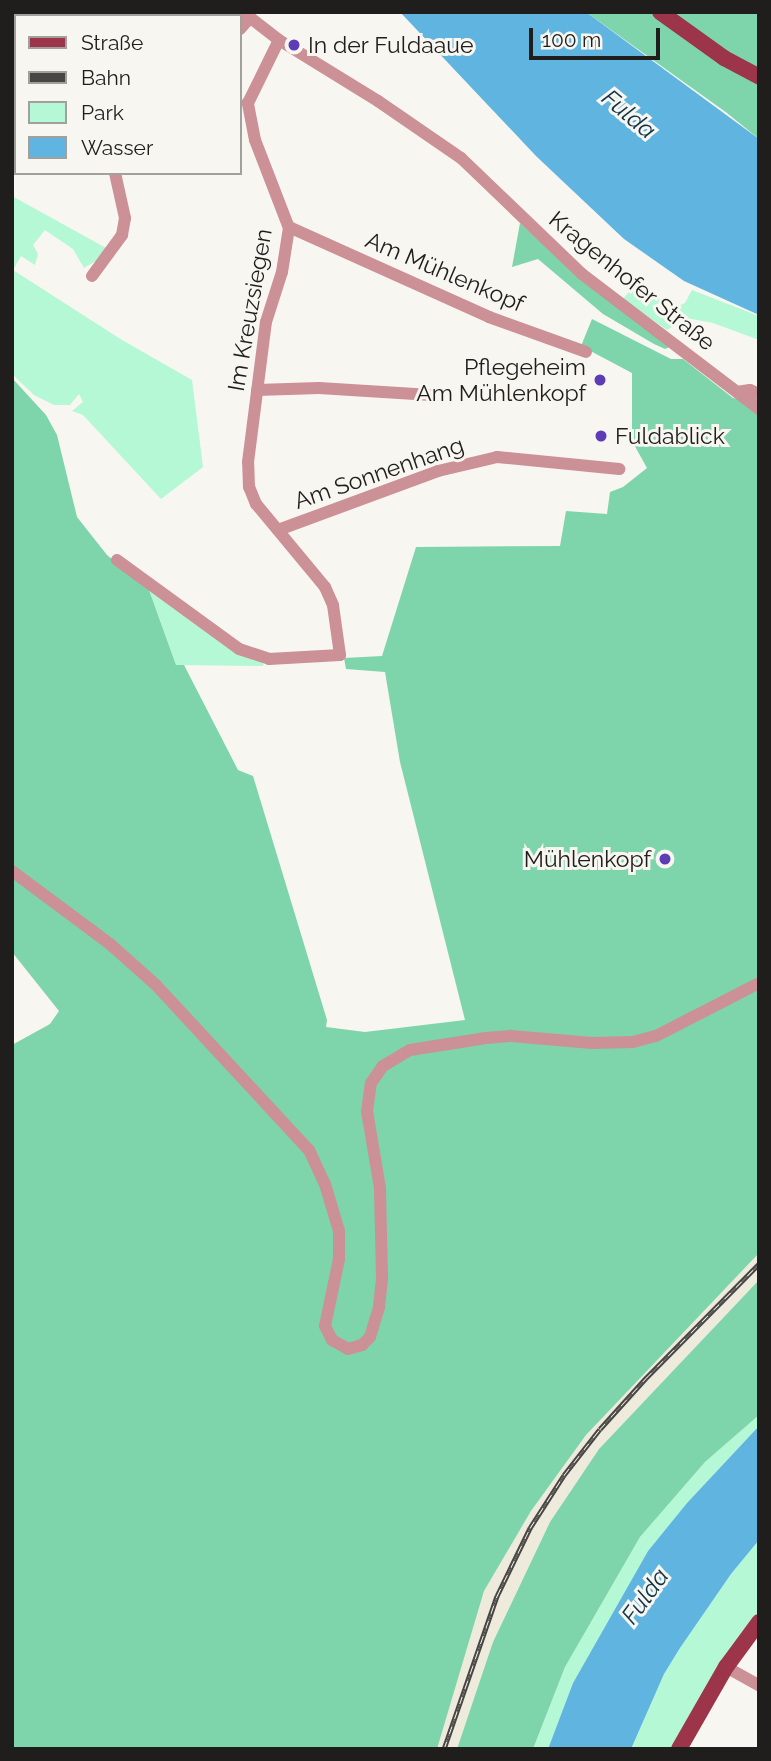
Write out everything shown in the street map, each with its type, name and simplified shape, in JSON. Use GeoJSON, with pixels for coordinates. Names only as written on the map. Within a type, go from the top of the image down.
{"type":"FeatureCollection","features":[{"type":"Feature","properties":{"kind":"main road"},"geometry":{"type":"LineString","coordinates":[[660,12],[724,58],[759,77]]}},
{"type":"Feature","properties":{"kind":"main road"},"geometry":{"type":"LineString","coordinates":[[679,1749],[726,1667],[759,1622]]}},
{"type":"Feature","properties":{"kind":"street"},"geometry":{"type":"LineString","coordinates":[[247,15],[279,40]]}},
{"type":"Feature","properties":{"kind":"street","name":"Kragenhofer Straße"},"geometry":{"type":"LineString","coordinates":[[279,40],[435,139],[486,181],[512,210],[582,274],[759,409]]}},
{"type":"Feature","properties":{"kind":"street","name":"Im Kreuzsiegen"},"geometry":{"type":"LineString","coordinates":[[117,560],[239,649],[268,659],[340,655],[333,605],[325,587],[256,504],[249,487],[248,462],[266,322],[282,272],[289,227],[255,140],[248,103],[279,40]]}},
{"type":"Feature","properties":{"kind":"street"},"geometry":{"type":"LineString","coordinates":[[92,276],[122,235],[125,218],[115,175]]}},
{"type":"Feature","properties":{"kind":"street","name":"Am Mühlenkopf"},"geometry":{"type":"LineString","coordinates":[[289,227],[489,317],[586,352]]}},
{"type":"Feature","properties":{"kind":"street"},"geometry":{"type":"LineString","coordinates":[[257,390],[331,388],[431,395]]}},
{"type":"Feature","properties":{"kind":"street"},"geometry":{"type":"LineString","coordinates":[[737,392],[750,390],[759,394]]}},
{"type":"Feature","properties":{"kind":"street","name":"Am Sonnenhang"},"geometry":{"type":"LineString","coordinates":[[278,530],[438,471],[496,457],[620,469]]}},
{"type":"Feature","properties":{"kind":"street"},"geometry":{"type":"LineString","coordinates":[[12,871],[110,944],[156,985],[309,1150],[325,1184],[339,1231],[339,1259],[325,1326],[332,1340],[348,1349],[362,1345],[370,1337],[379,1307],[382,1278],[380,1188],[367,1111],[370,1083],[383,1066],[410,1050],[486,1038],[511,1036],[592,1043],[633,1042],[656,1035],[759,983]]}},
{"type":"Feature","properties":{"kind":"street"},"geometry":{"type":"LineString","coordinates":[[726,1667],[759,1685]]}},
{"type":"Feature","properties":{"kind":"shaded area"},"geometry":{"type":"Polygon","coordinates":[[[759,1253],[759,1280],[599,1449],[550,1522],[493,1642],[457,1749],[437,1749],[484,1591],[531,1511],[586,1435],[759,1253]]]}},
{"type":"Feature","properties":{"kind":"green space"},"geometry":{"type":"Polygon","coordinates":[[[586,12],[759,12],[759,139],[727,113],[586,12]]]}},
{"type":"Feature","properties":{"kind":"green space"},"geometry":{"type":"Polygon","coordinates":[[[12,196],[106,248],[99,259],[84,268],[73,249],[45,230],[33,245],[38,254],[35,265],[21,256],[13,270],[122,340],[192,380],[203,467],[161,499],[83,415],[72,411],[83,402],[79,394],[70,405],[54,405],[34,395],[12,374],[12,196]]]}},
{"type":"Feature","properties":{"kind":"green space"},"geometry":{"type":"Polygon","coordinates":[[[520,223],[583,281],[672,346],[665,349],[654,344],[603,314],[538,259],[512,267],[520,223]]]}},
{"type":"Feature","properties":{"kind":"green space"},"geometry":{"type":"Polygon","coordinates":[[[636,284],[675,308],[685,303],[692,290],[759,316],[759,340],[713,323],[686,318],[667,330],[623,299],[636,284]]]}},
{"type":"Feature","properties":{"kind":"green space"},"geometry":{"type":"Polygon","coordinates":[[[592,319],[671,359],[683,359],[733,398],[759,402],[759,1253],[586,1435],[531,1511],[484,1591],[437,1749],[12,1749],[12,1045],[50,1024],[59,1011],[12,952],[12,378],[46,415],[57,435],[77,517],[107,555],[149,590],[176,665],[184,665],[238,770],[253,776],[327,1020],[326,1027],[365,1032],[465,1020],[400,762],[385,672],[346,669],[344,658],[382,656],[416,547],[560,546],[566,511],[607,514],[610,492],[623,487],[647,468],[632,441],[632,373],[581,346],[592,319]]]}},
{"type":"Feature","properties":{"kind":"green space"},"geometry":{"type":"Polygon","coordinates":[[[149,590],[264,662],[263,666],[176,665],[149,590]]]}},
{"type":"Feature","properties":{"kind":"green space"},"geometry":{"type":"Polygon","coordinates":[[[759,1280],[759,1415],[705,1462],[640,1537],[565,1667],[533,1749],[457,1749],[493,1642],[550,1522],[599,1449],[759,1280]]]}},
{"type":"Feature","properties":{"kind":"green space"},"geometry":{"type":"Polygon","coordinates":[[[759,1415],[759,1426],[687,1503],[648,1551],[573,1683],[548,1749],[533,1749],[565,1667],[640,1537],[705,1462],[759,1415]]]}},
{"type":"Feature","properties":{"kind":"green space"},"geometry":{"type":"Polygon","coordinates":[[[759,1540],[759,1615],[673,1749],[631,1749],[664,1674],[731,1574],[759,1540]]]}},
{"type":"Feature","properties":{"kind":"water","name":"Fulda"},"geometry":{"type":"Polygon","coordinates":[[[400,12],[586,12],[759,139],[759,315],[684,281],[624,239],[536,156],[400,12]]]}},
{"type":"Feature","properties":{"kind":"water","name":"Fulda"},"geometry":{"type":"Polygon","coordinates":[[[759,1426],[759,1540],[731,1574],[664,1674],[631,1749],[548,1749],[573,1683],[648,1551],[687,1503],[759,1426]]]}},
{"type":"Feature","properties":{"kind":"railway"},"geometry":{"type":"LineString","coordinates":[[444,1749],[497,1596],[530,1528],[564,1475],[600,1429],[646,1378],[759,1264]]}},
{"type":"Feature","properties":{"kind":"place","name":"In der Fuldaaue"},"geometry":{"type":"Point","coordinates":[294,45]}},
{"type":"Feature","properties":{"kind":"place","name":"Pflegeheim Am Mühlenkopf"},"geometry":{"type":"Point","coordinates":[600,380]}},
{"type":"Feature","properties":{"kind":"place","name":"Fuldablick"},"geometry":{"type":"Point","coordinates":[601,436]}},
{"type":"Feature","properties":{"kind":"place","name":"Mühlenkopf"},"geometry":{"type":"Point","coordinates":[665,859]}}]}
